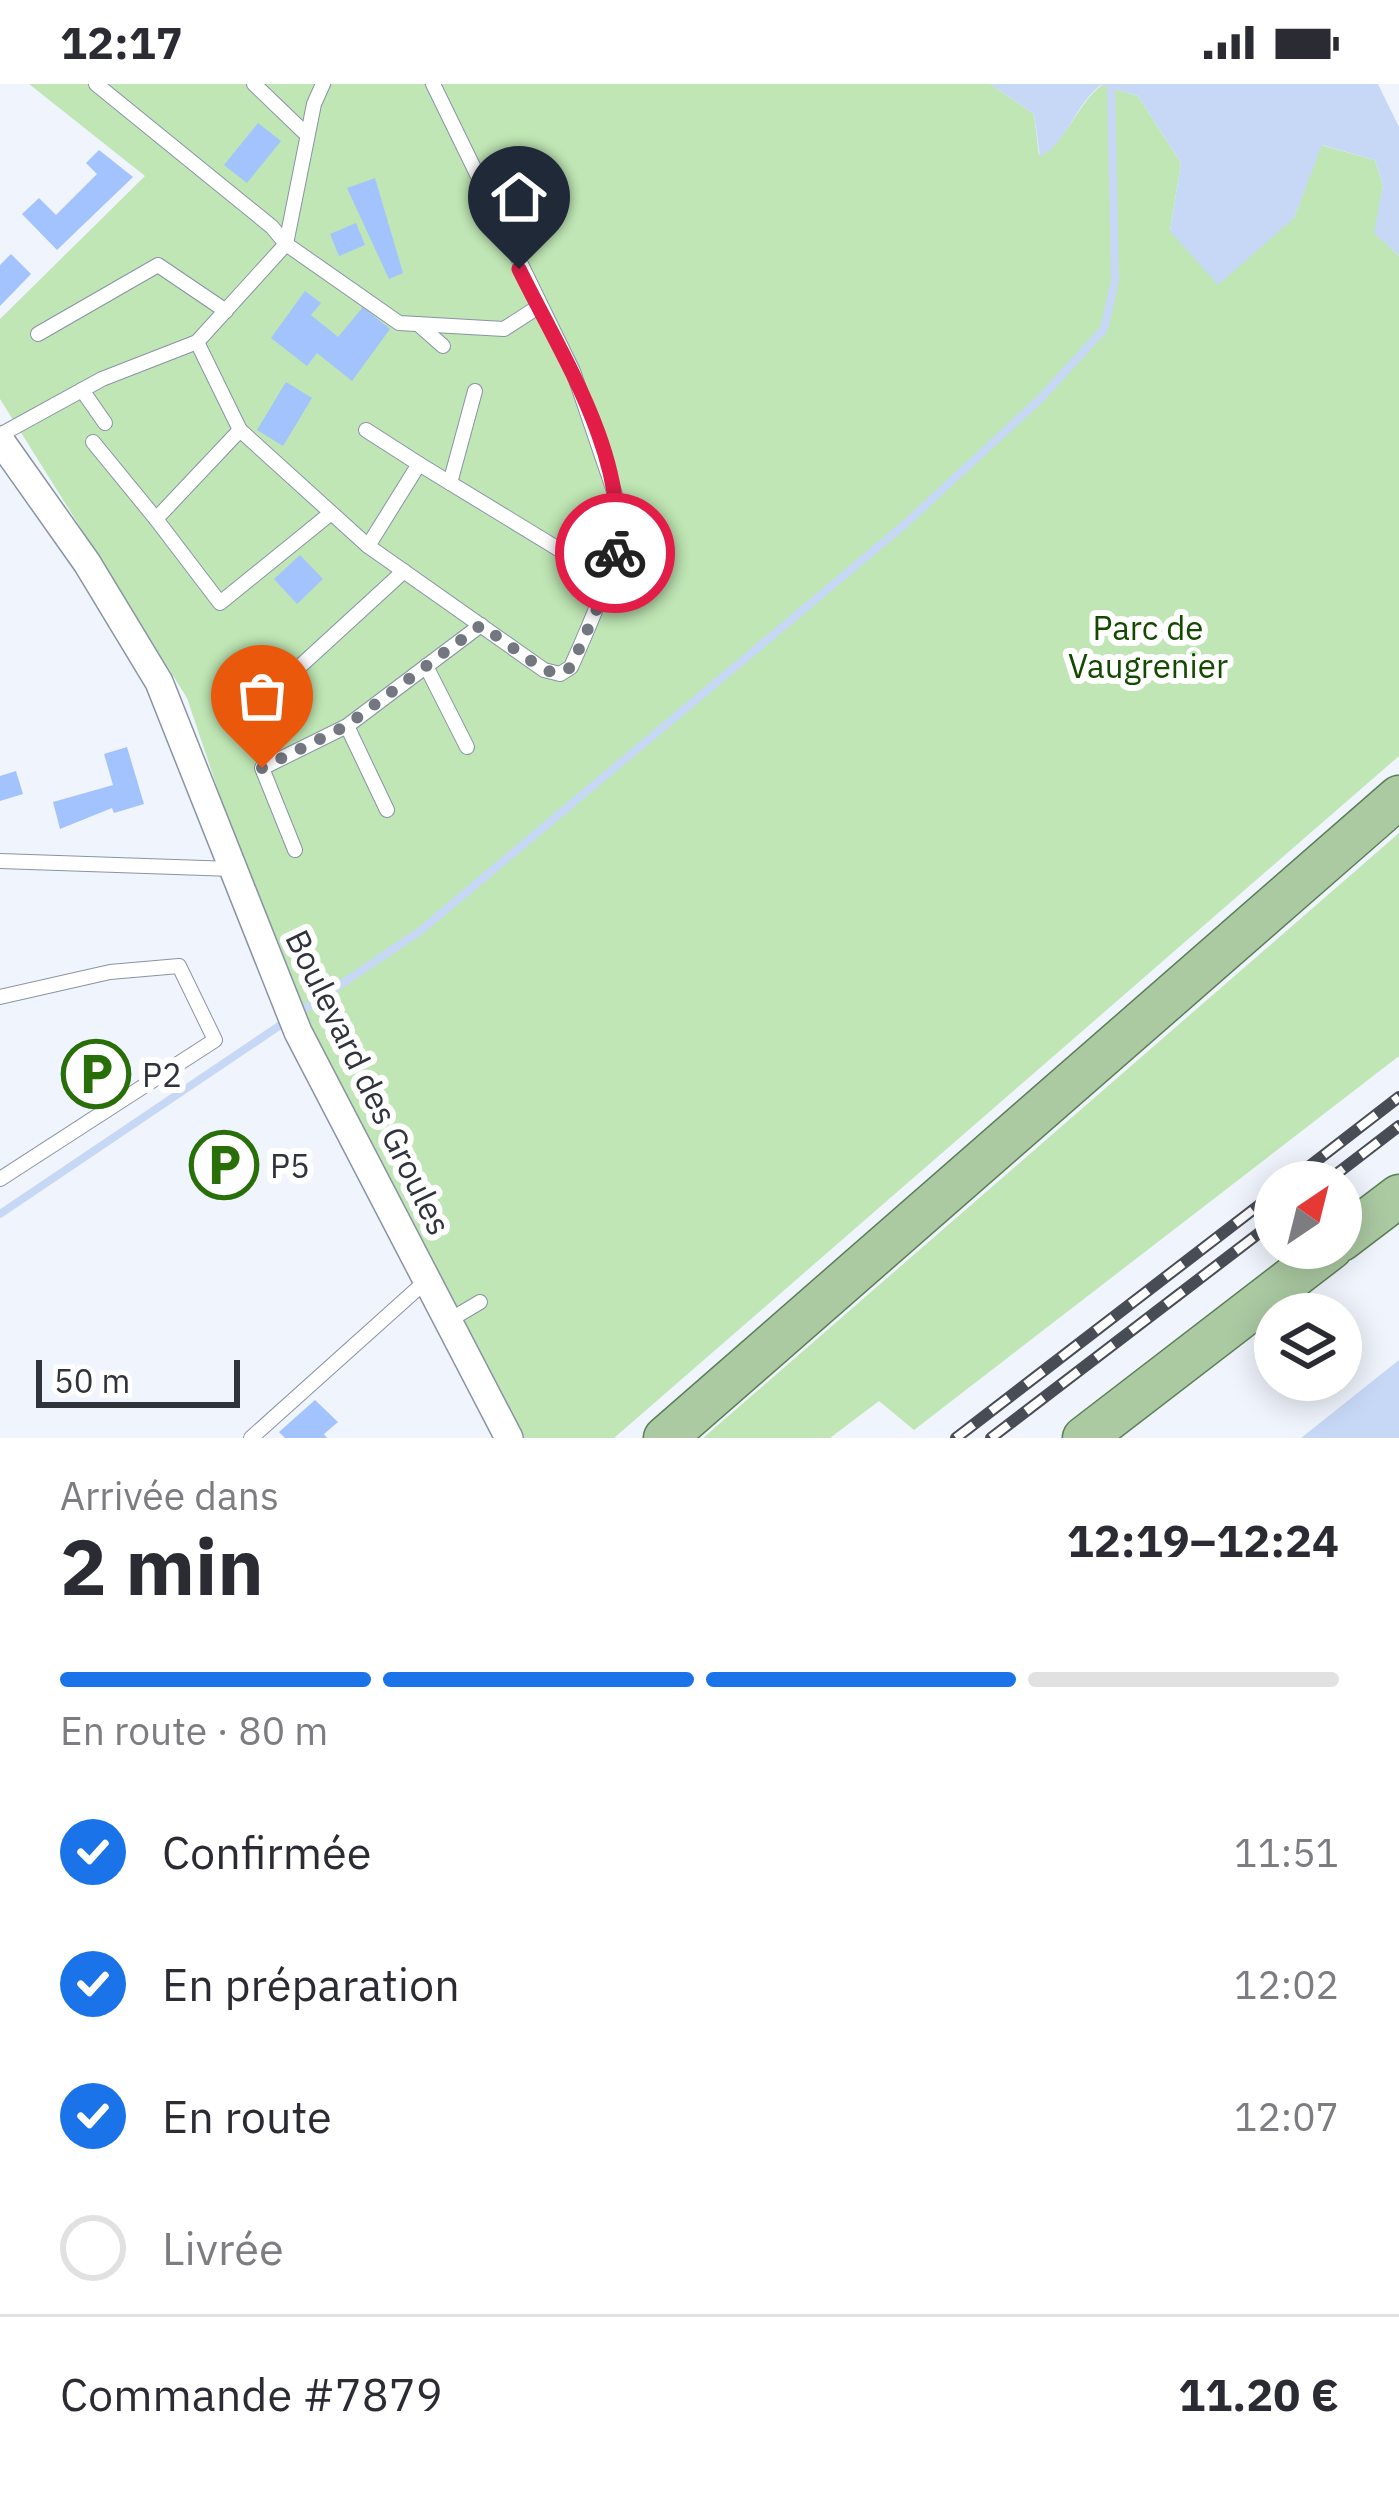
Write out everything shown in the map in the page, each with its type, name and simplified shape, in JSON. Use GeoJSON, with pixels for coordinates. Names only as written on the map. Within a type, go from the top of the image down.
{"type":"FeatureCollection","features":[{"type":"Feature","properties":{"kind":"main road"},"geometry":{"type":"LineString","coordinates":[[664,1438],[1399,797]]}},
{"type":"Feature","properties":{"kind":"main road"},"geometry":{"type":"LineString","coordinates":[[1362,1224],[1399,1196]]}},
{"type":"Feature","properties":{"kind":"main road"},"geometry":{"type":"LineString","coordinates":[[1084,1438],[1304,1269]]}},
{"type":"Feature","properties":{"kind":"street","name":"Boulevard des Groules"},"geometry":{"type":"LineString","coordinates":[[0,437],[87,563],[159,682],[298,1032],[509,1438]]}},
{"type":"Feature","properties":{"kind":"lane"},"geometry":{"type":"LineString","coordinates":[[96,84],[272,227],[286,244],[399,323],[503,329],[538,307]]}},
{"type":"Feature","properties":{"kind":"lane"},"geometry":{"type":"LineString","coordinates":[[254,84],[308,135]]}},
{"type":"Feature","properties":{"kind":"lane"},"geometry":{"type":"LineString","coordinates":[[0,437],[82,390],[197,342],[286,244],[323,84]]}},
{"type":"Feature","properties":{"kind":"lane"},"geometry":{"type":"LineString","coordinates":[[197,342],[240,430],[368,546],[544,670],[560,674],[571,667],[612,575],[620,509],[573,371],[433,84]]}},
{"type":"Feature","properties":{"kind":"lane"},"geometry":{"type":"LineString","coordinates":[[38,334],[158,265],[226,310]]}},
{"type":"Feature","properties":{"kind":"lane"},"geometry":{"type":"LineString","coordinates":[[418,324],[443,346]]}},
{"type":"Feature","properties":{"kind":"lane"},"geometry":{"type":"LineString","coordinates":[[82,390],[106,423]]}},
{"type":"Feature","properties":{"kind":"lane"},"geometry":{"type":"LineString","coordinates":[[450,483],[475,391]]}},
{"type":"Feature","properties":{"kind":"lane"},"geometry":{"type":"LineString","coordinates":[[156,519],[240,430]]}},
{"type":"Feature","properties":{"kind":"lane"},"geometry":{"type":"LineString","coordinates":[[366,430],[612,575]]}},
{"type":"Feature","properties":{"kind":"lane"},"geometry":{"type":"LineString","coordinates":[[93,442],[220,603],[331,513]]}},
{"type":"Feature","properties":{"kind":"lane"},"geometry":{"type":"LineString","coordinates":[[368,546],[419,464]]}},
{"type":"Feature","properties":{"kind":"lane"},"geometry":{"type":"LineString","coordinates":[[250,713],[404,572]]}},
{"type":"Feature","properties":{"kind":"lane"},"geometry":{"type":"LineString","coordinates":[[295,850],[262,768],[346,726],[481,625]]}},
{"type":"Feature","properties":{"kind":"lane"},"geometry":{"type":"LineString","coordinates":[[426,666],[466,747]]}},
{"type":"Feature","properties":{"kind":"lane"},"geometry":{"type":"LineString","coordinates":[[346,726],[388,810]]}},
{"type":"Feature","properties":{"kind":"lane"},"geometry":{"type":"LineString","coordinates":[[0,861],[232,869]]}},
{"type":"Feature","properties":{"kind":"lane"},"geometry":{"type":"LineString","coordinates":[[0,997],[110,972],[179,966],[215,1040],[0,1179]]}},
{"type":"Feature","properties":{"kind":"lane"},"geometry":{"type":"LineString","coordinates":[[251,1438],[426,1281]]}},
{"type":"Feature","properties":{"kind":"lane"},"geometry":{"type":"LineString","coordinates":[[448,1321],[480,1302]]}},
{"type":"Feature","properties":{"kind":"green space","name":"Parc de Vaugrenier"},"geometry":{"type":"Polygon","coordinates":[[[29,84],[990,84],[1034,114],[1039,155],[1058,141],[1102,85],[1138,96],[1181,163],[1170,231],[1294,218],[1321,145],[1375,160],[1383,185],[1375,233],[1399,256],[1399,756],[614,1438],[523,1438],[295,1019],[187,698],[0,399],[0,319],[145,176],[29,84]]]}},
{"type":"Feature","properties":{"kind":"green space"},"geometry":{"type":"Polygon","coordinates":[[[1399,833],[1399,1056],[1263,1161],[1254,1161],[1254,1168],[914,1430],[879,1401],[830,1438],[703,1438],[1399,833]]]}},
{"type":"Feature","properties":{"kind":"water"},"geometry":{"type":"Polygon","coordinates":[[[990,84],[1378,84],[1399,127],[1399,256],[1374,233],[1383,185],[1375,160],[1322,145],[1294,218],[1218,285],[1170,231],[1181,163],[1138,96],[1101,85],[1058,142],[1040,157],[1034,114],[990,84]]]}},
{"type":"Feature","properties":{"kind":"water"},"geometry":{"type":"Polygon","coordinates":[[[1399,1360],[1399,1438],[1301,1438],[1347,1401],[1362,1401],[1362,1389],[1399,1360]]]}},
{"type":"Feature","properties":{"kind":"building"},"geometry":{"type":"Polygon","coordinates":[[[258,123],[281,141],[247,183],[224,165],[258,123]]]}},
{"type":"Feature","properties":{"kind":"building"},"geometry":{"type":"Polygon","coordinates":[[[99,150],[133,177],[57,250],[22,214],[39,198],[56,215],[97,174],[86,163],[99,150]]]}},
{"type":"Feature","properties":{"kind":"building"},"geometry":{"type":"Polygon","coordinates":[[[375,178],[403,273],[389,279],[347,188],[375,178]]]}},
{"type":"Feature","properties":{"kind":"building"},"geometry":{"type":"Polygon","coordinates":[[[356,223],[365,245],[339,256],[330,234],[356,223]]]}},
{"type":"Feature","properties":{"kind":"building"},"geometry":{"type":"Polygon","coordinates":[[[11,254],[31,274],[0,306],[0,265],[11,254]]]}},
{"type":"Feature","properties":{"kind":"building"},"geometry":{"type":"Polygon","coordinates":[[[305,291],[321,303],[311,315],[338,337],[363,307],[390,329],[352,381],[317,353],[307,366],[271,338],[305,291]]]}},
{"type":"Feature","properties":{"kind":"building"},"geometry":{"type":"Polygon","coordinates":[[[286,382],[312,398],[283,446],[257,430],[286,382]]]}},
{"type":"Feature","properties":{"kind":"building"},"geometry":{"type":"Polygon","coordinates":[[[300,555],[323,579],[297,604],[274,579],[300,555]]]}},
{"type":"Feature","properties":{"kind":"building"},"geometry":{"type":"Polygon","coordinates":[[[127,747],[144,804],[114,813],[112,808],[60,829],[53,802],[113,785],[104,754],[127,747]]]}},
{"type":"Feature","properties":{"kind":"building"},"geometry":{"type":"Polygon","coordinates":[[[16,771],[23,794],[0,801],[0,776],[16,771]]]}},
{"type":"Feature","properties":{"kind":"building"},"geometry":{"type":"Polygon","coordinates":[[[315,1400],[338,1422],[324,1434],[327,1438],[285,1438],[279,1432],[315,1400]]]}},
{"type":"Feature","properties":{"kind":"waterway"},"geometry":{"type":"LineString","coordinates":[[297,1014],[420,931],[904,525],[1040,399],[1104,329],[1115,281],[1111,84]]}},
{"type":"Feature","properties":{"kind":"waterway"},"geometry":{"type":"LineString","coordinates":[[0,1214],[285,1022]]}},
{"type":"Feature","properties":{"kind":"railway"},"geometry":{"type":"LineString","coordinates":[[1316,1161],[1399,1097]]}},
{"type":"Feature","properties":{"kind":"railway"},"geometry":{"type":"LineString","coordinates":[[1353,1161],[1399,1126]]}},
{"type":"Feature","properties":{"kind":"railway"},"geometry":{"type":"LineString","coordinates":[[956,1438],[1254,1209]]}},
{"type":"Feature","properties":{"kind":"railway"},"geometry":{"type":"LineString","coordinates":[[991,1438],[1254,1237]]}},
{"type":"Feature","properties":{"kind":"way so far"},"geometry":{"type":"LineString","coordinates":[[262,768],[346,726],[481,625],[544,670],[560,674],[571,667],[612,575],[615,553]]}},
{"type":"Feature","properties":{"kind":"place","name":"P2"},"geometry":{"type":"Point","coordinates":[96,1074]}},
{"type":"Feature","properties":{"kind":"place","name":"P5"},"geometry":{"type":"Point","coordinates":[224,1165]}},
{"type":"Feature","properties":{"kind":"route"},"geometry":{"type":"LineString","coordinates":[[519,269],[573,371],[604,461],[620,509],[615,553]]}}]}
